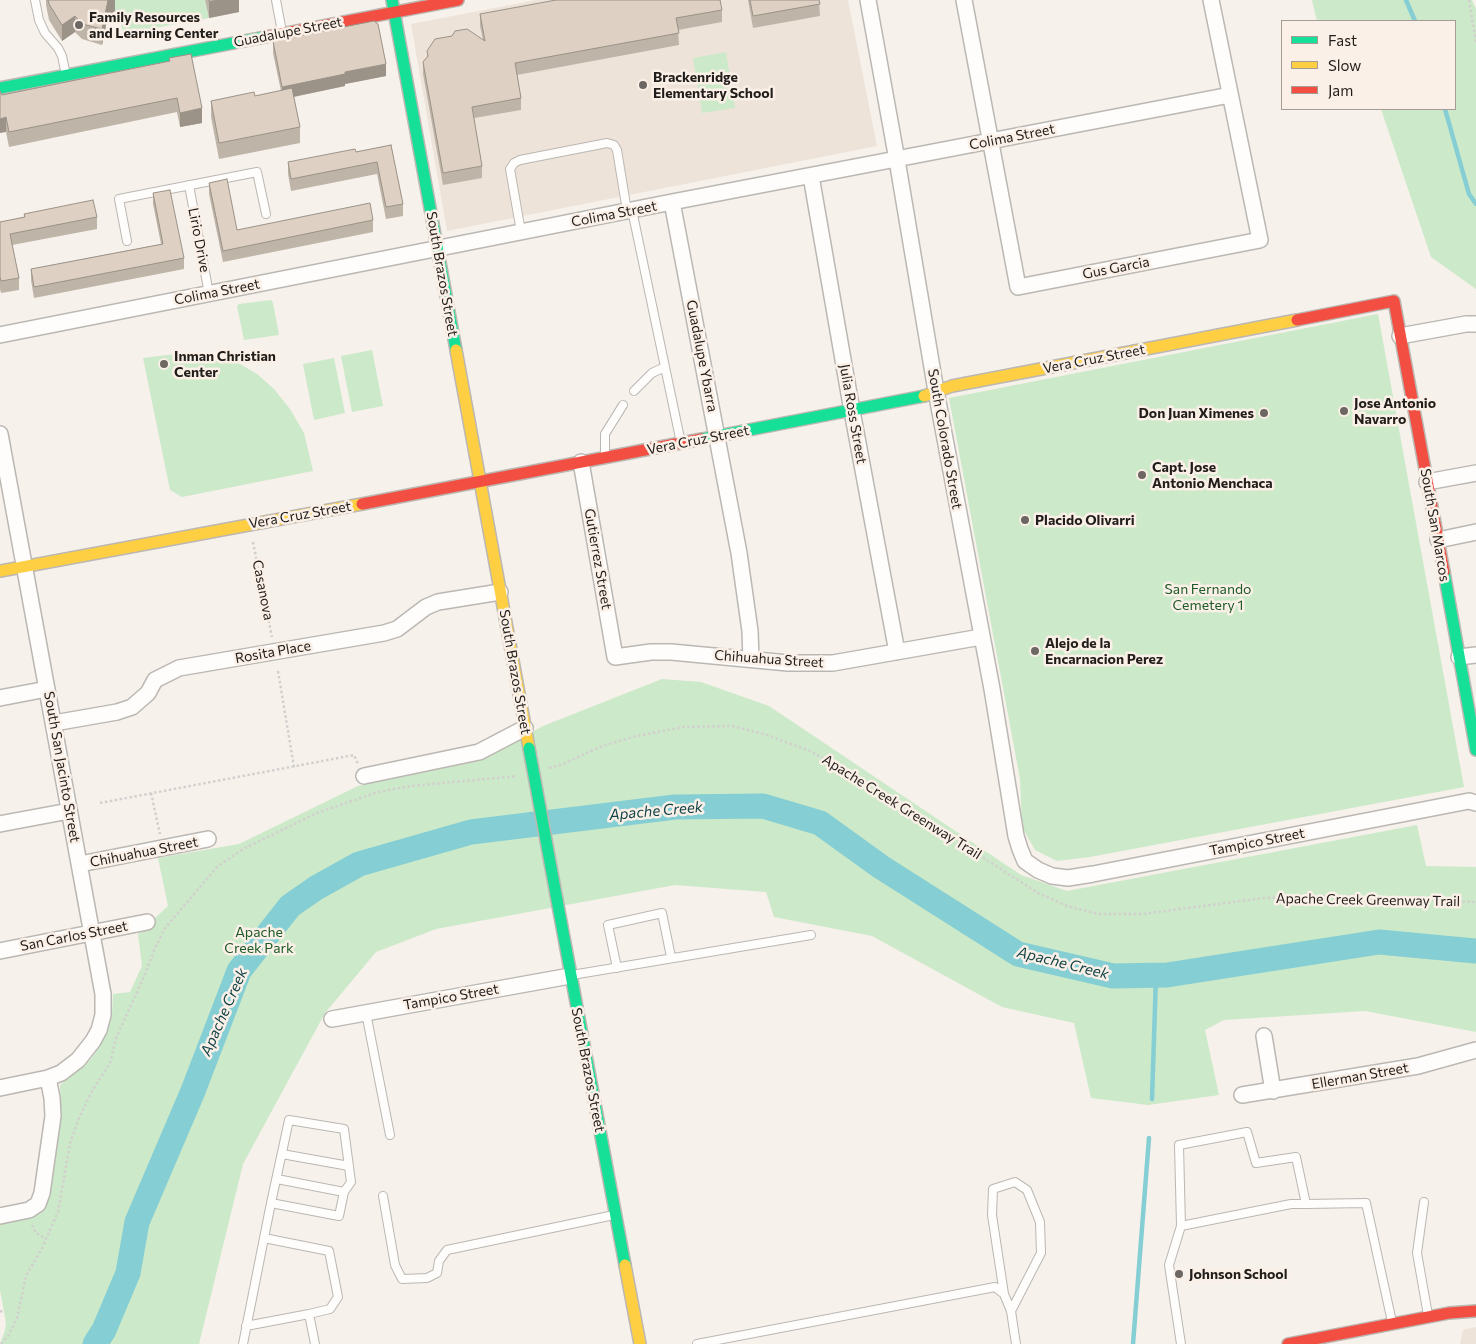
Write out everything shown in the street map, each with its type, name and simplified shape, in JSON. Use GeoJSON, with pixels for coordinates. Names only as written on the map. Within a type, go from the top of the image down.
{"type":"FeatureCollection","features":[{"type":"Feature","properties":{"kind":"street","name":"South Brazos Street"},"geometry":{"type":"LineString","coordinates":[[392,0],[570,976],[640,1344]]}},
{"type":"Feature","properties":{"kind":"street","name":"Guadalupe Street"},"geometry":{"type":"LineString","coordinates":[[0,88],[458,0]]}},
{"type":"Feature","properties":{"kind":"street","name":"South Colorado Street"},"geometry":{"type":"LineString","coordinates":[[868,0],[898,160],[936,391],[1018,842],[1026,860],[1038,870]]}},
{"type":"Feature","properties":{"kind":"street","name":"Gus Garcia"},"geometry":{"type":"LineString","coordinates":[[964,0],[1018,287],[1260,240],[1211,0]]}},
{"type":"Feature","properties":{"kind":"street","name":"Colima Street"},"geometry":{"type":"LineString","coordinates":[[0,335],[672,202],[1230,95]]}},
{"type":"Feature","properties":{"kind":"street","name":"Julia Ross Street"},"geometry":{"type":"LineString","coordinates":[[811,176],[897,652]]}},
{"type":"Feature","properties":{"kind":"street","name":"Guadalupe Ybarra"},"geometry":{"type":"LineString","coordinates":[[672,202],[740,563],[750,631],[750,659]]}},
{"type":"Feature","properties":{"kind":"street","name":"Vera Cruz Street"},"geometry":{"type":"LineString","coordinates":[[0,571],[852,411],[917,398],[952,386],[1394,301]]}},
{"type":"Feature","properties":{"kind":"street","name":"South San Marcos"},"geometry":{"type":"LineString","coordinates":[[1394,301],[1476,750]]}},
{"type":"Feature","properties":{"kind":"street"},"geometry":{"type":"LineString","coordinates":[[1400,336],[1466,324],[1476,324]]}},
{"type":"Feature","properties":{"kind":"street","name":"South San Jacinto Street"},"geometry":{"type":"LineString","coordinates":[[0,434],[103,994],[103,1015],[99,1030],[93,1041],[78,1060],[61,1072],[48,1078]]}},
{"type":"Feature","properties":{"kind":"street","name":"Gutierrez Street"},"geometry":{"type":"LineString","coordinates":[[581,462],[615,657]]}},
{"type":"Feature","properties":{"kind":"street"},"geometry":{"type":"LineString","coordinates":[[1427,482],[1476,473]]}},
{"type":"Feature","properties":{"kind":"street"},"geometry":{"type":"LineString","coordinates":[[1438,540],[1476,532]]}},
{"type":"Feature","properties":{"kind":"street","name":"Rosita Place"},"geometry":{"type":"LineString","coordinates":[[54,723],[118,712],[132,707],[148,693],[155,680],[178,668],[384,633],[397,629],[426,607],[438,602],[500,592]]}},
{"type":"Feature","properties":{"kind":"street","name":"Chihuahua Street"},"geometry":{"type":"LineString","coordinates":[[615,657],[651,652],[671,652],[788,663],[832,663],[981,637]]}},
{"type":"Feature","properties":{"kind":"street"},"geometry":{"type":"LineString","coordinates":[[1459,657],[1476,655]]}},
{"type":"Feature","properties":{"kind":"street"},"geometry":{"type":"LineString","coordinates":[[0,698],[47,689]]}},
{"type":"Feature","properties":{"kind":"street"},"geometry":{"type":"LineString","coordinates":[[364,776],[478,752],[525,728]]}},
{"type":"Feature","properties":{"kind":"street","name":"Tampico Street"},"geometry":{"type":"LineString","coordinates":[[1038,870],[1052,876],[1068,878],[1468,801],[1476,803]]}},
{"type":"Feature","properties":{"kind":"street"},"geometry":{"type":"LineString","coordinates":[[0,824],[69,811]]}},
{"type":"Feature","properties":{"kind":"street","name":"Chihuahua Street"},"geometry":{"type":"LineString","coordinates":[[80,864],[208,839]]}},
{"type":"Feature","properties":{"kind":"street","name":"San Carlos Street"},"geometry":{"type":"LineString","coordinates":[[0,951],[147,922]]}},
{"type":"Feature","properties":{"kind":"street","name":"Tampico Street"},"geometry":{"type":"LineString","coordinates":[[332,1019],[570,976]]}},
{"type":"Feature","properties":{"kind":"street"},"geometry":{"type":"LineString","coordinates":[[1264,1036],[1273,1091]]}},
{"type":"Feature","properties":{"kind":"street","name":"Ellerman Street"},"geometry":{"type":"LineString","coordinates":[[1242,1095],[1418,1066],[1476,1050]]}},
{"type":"Feature","properties":{"kind":"street"},"geometry":{"type":"LineString","coordinates":[[0,1088],[48,1078],[53,1116],[42,1193],[38,1204],[29,1210],[0,1216]]}},
{"type":"Feature","properties":{"kind":"street"},"geometry":{"type":"LineString","coordinates":[[1288,1344],[1449,1313],[1476,1311]]}},
{"type":"Feature","properties":{"kind":"lane"},"geometry":{"type":"LineString","coordinates":[[35,0],[40,20],[46,33],[62,56],[66,75]]}},
{"type":"Feature","properties":{"kind":"lane"},"geometry":{"type":"LineString","coordinates":[[276,0],[282,34]]}},
{"type":"Feature","properties":{"kind":"lane"},"geometry":{"type":"LineString","coordinates":[[521,232],[510,169],[514,163],[520,160],[606,143],[614,146],[617,150],[681,443]]}},
{"type":"Feature","properties":{"kind":"lane"},"geometry":{"type":"LineString","coordinates":[[127,241],[119,199],[189,185],[257,172],[266,214]]}},
{"type":"Feature","properties":{"kind":"lane","name":"Lirio Drive"},"geometry":{"type":"LineString","coordinates":[[189,185],[209,294]]}},
{"type":"Feature","properties":{"kind":"lane"},"geometry":{"type":"LineString","coordinates":[[634,391],[652,373],[665,367]]}},
{"type":"Feature","properties":{"kind":"lane"},"geometry":{"type":"LineString","coordinates":[[605,457],[605,434],[623,405]]}},
{"type":"Feature","properties":{"kind":"lane"},"geometry":{"type":"LineString","coordinates":[[617,968],[608,925],[662,913],[671,958]]}},
{"type":"Feature","properties":{"kind":"lane"},"geometry":{"type":"LineString","coordinates":[[570,976],[811,934]]}},
{"type":"Feature","properties":{"kind":"lane"},"geometry":{"type":"LineString","coordinates":[[366,1013],[390,1135]]}},
{"type":"Feature","properties":{"kind":"lane"},"geometry":{"type":"LineString","coordinates":[[242,1344],[246,1326],[271,1203],[276,1179],[289,1120],[344,1129],[351,1182],[344,1192],[339,1216],[271,1203]]}},
{"type":"Feature","properties":{"kind":"lane"},"geometry":{"type":"LineString","coordinates":[[1181,1344],[1169,1265],[1181,1226],[1179,1144],[1247,1132],[1256,1163],[1296,1156],[1306,1204]]}},
{"type":"Feature","properties":{"kind":"lane"},"geometry":{"type":"LineString","coordinates":[[282,1154],[349,1166]]}},
{"type":"Feature","properties":{"kind":"lane"},"geometry":{"type":"LineString","coordinates":[[276,1179],[344,1192]]}},
{"type":"Feature","properties":{"kind":"lane"},"geometry":{"type":"LineString","coordinates":[[1010,1311],[1042,1253],[1040,1222],[1027,1190],[1015,1182],[993,1188],[992,1215],[1004,1294],[1010,1311],[1016,1344]]}},
{"type":"Feature","properties":{"kind":"lane"},"geometry":{"type":"LineString","coordinates":[[383,1196],[395,1265],[402,1280],[427,1278],[437,1273],[439,1261],[447,1250],[616,1214]]}},
{"type":"Feature","properties":{"kind":"lane"},"geometry":{"type":"LineString","coordinates":[[1181,1226],[1291,1204],[1366,1202],[1393,1324]]}},
{"type":"Feature","properties":{"kind":"lane"},"geometry":{"type":"LineString","coordinates":[[1424,1202],[1417,1253],[1428,1317]]}},
{"type":"Feature","properties":{"kind":"lane"},"geometry":{"type":"LineString","coordinates":[[246,1326],[330,1310],[338,1298],[329,1251],[264,1238]]}},
{"type":"Feature","properties":{"kind":"lane"},"geometry":{"type":"LineString","coordinates":[[697,1344],[995,1287],[1004,1294]]}},
{"type":"Feature","properties":{"kind":"lane"},"geometry":{"type":"LineString","coordinates":[[309,1314],[315,1344]]}},
{"type":"Feature","properties":{"kind":"path"},"geometry":{"type":"LineString","coordinates":[[1469,0],[1476,43]]}},
{"type":"Feature","properties":{"kind":"path","name":"Casanova"},"geometry":{"type":"LineString","coordinates":[[253,540],[272,641]]}},
{"type":"Feature","properties":{"kind":"path"},"geometry":{"type":"LineString","coordinates":[[278,671],[294,767]]}},
{"type":"Feature","properties":{"kind":"path","name":"Apache Creek Greenway Trail"},"geometry":{"type":"LineString","coordinates":[[544,769],[563,764],[602,746],[633,737],[683,727],[732,726],[767,735],[810,752],[856,775],[1038,893],[1068,906],[1098,914],[1143,914],[1262,898],[1328,896],[1476,902]]}},
{"type":"Feature","properties":{"kind":"path"},"geometry":{"type":"LineString","coordinates":[[100,803],[354,755]]}},
{"type":"Feature","properties":{"kind":"path"},"geometry":{"type":"LineString","coordinates":[[0,1344],[9,1335],[17,1318],[26,1276],[46,1240],[58,1212],[70,1143],[79,1118],[92,1091],[110,1063],[116,1038],[155,948],[165,928],[217,867],[243,849],[317,813],[378,792],[411,786],[525,775]]}},
{"type":"Feature","properties":{"kind":"path"},"geometry":{"type":"LineString","coordinates":[[151,793],[160,835],[154,837]]}},
{"type":"Feature","properties":{"kind":"path"},"geometry":{"type":"LineString","coordinates":[[31,1218],[36,1233],[46,1240]]}},
{"type":"Feature","properties":{"kind":"shaded area","name":"Brackenridge Elementary School"},"geometry":{"type":"Polygon","coordinates":[[[536,0],[848,0],[877,146],[447,231],[411,24],[536,0]]]}},
{"type":"Feature","properties":{"kind":"shaded area"},"geometry":{"type":"Polygon","coordinates":[[[1476,1327],[1476,1344],[1460,1344],[1463,1330],[1476,1327]]]}},
{"type":"Feature","properties":{"kind":"green space"},"geometry":{"type":"Polygon","coordinates":[[[109,0],[205,0],[209,18],[123,34],[121,22],[109,0]]]}},
{"type":"Feature","properties":{"kind":"green space"},"geometry":{"type":"Polygon","coordinates":[[[1312,0],[1472,0],[1476,9],[1476,289],[1431,257],[1381,110],[1456,110],[1456,20],[1317,20],[1312,0]]]}},
{"type":"Feature","properties":{"kind":"green space"},"geometry":{"type":"Polygon","coordinates":[[[726,52],[735,108],[702,113],[693,58],[726,52]]]}},
{"type":"Feature","properties":{"kind":"green space"},"geometry":{"type":"Polygon","coordinates":[[[271,300],[279,335],[244,340],[237,306],[239,304],[271,300]]]}},
{"type":"Feature","properties":{"kind":"green space","name":"San Fernando Cemetery 1"},"geometry":{"type":"Polygon","coordinates":[[[1378,314],[1464,787],[1090,857],[1057,861],[1035,850],[1022,827],[1020,779],[949,398],[1378,314]]]}},
{"type":"Feature","properties":{"kind":"green space"},"geometry":{"type":"Polygon","coordinates":[[[372,350],[383,406],[352,412],[341,356],[372,350]]]}},
{"type":"Feature","properties":{"kind":"green space"},"geometry":{"type":"Polygon","coordinates":[[[192,352],[216,354],[240,364],[257,374],[274,389],[290,409],[304,433],[313,471],[182,497],[170,490],[143,358],[192,352]]]}},
{"type":"Feature","properties":{"kind":"green space"},"geometry":{"type":"Polygon","coordinates":[[[334,358],[345,413],[314,420],[303,364],[334,358]]]}},
{"type":"Feature","properties":{"kind":"green space","name":"Apache Creek Park"},"geometry":{"type":"Polygon","coordinates":[[[662,679],[701,682],[769,706],[1021,875],[1067,891],[1417,825],[1426,866],[1476,867],[1476,1032],[1365,1011],[1224,1020],[1205,1030],[1219,1095],[1148,1105],[1091,1098],[1074,1023],[1002,1007],[872,936],[774,917],[766,892],[675,885],[436,929],[376,952],[325,1013],[243,1164],[199,1344],[0,1344],[6,1323],[0,1290],[0,1221],[45,1203],[49,1196],[51,1170],[57,1143],[61,1109],[60,1085],[90,1060],[98,1049],[108,1029],[112,1015],[113,994],[130,992],[142,966],[138,934],[168,906],[158,858],[239,844],[358,786],[478,761],[543,726],[662,679]]]}},
{"type":"Feature","properties":{"kind":"building"},"geometry":{"type":"Polygon","coordinates":[[[48,0],[108,0],[102,29],[82,24],[75,16],[62,25],[48,0]]]}},
{"type":"Feature","properties":{"kind":"building"},"geometry":{"type":"Polygon","coordinates":[[[556,0],[720,0],[722,10],[676,18],[679,33],[515,63],[521,98],[472,107],[482,166],[443,173],[423,62],[428,56],[427,51],[435,39],[452,36],[455,31],[467,29],[485,41],[480,14],[556,0]]]}},
{"type":"Feature","properties":{"kind":"building"},"geometry":{"type":"Polygon","coordinates":[[[750,0],[819,0],[820,4],[753,16],[750,0]]]}},
{"type":"Feature","properties":{"kind":"building"},"geometry":{"type":"Polygon","coordinates":[[[374,21],[378,24],[386,64],[282,87],[273,41],[374,21]]]}},
{"type":"Feature","properties":{"kind":"building"},"geometry":{"type":"Polygon","coordinates":[[[191,54],[202,108],[180,113],[177,98],[9,132],[6,117],[0,119],[0,91],[2,95],[170,61],[169,58],[191,54]]]}},
{"type":"Feature","properties":{"kind":"building"},"geometry":{"type":"Polygon","coordinates":[[[292,88],[300,127],[219,143],[211,101],[254,92],[255,96],[292,88]]]}},
{"type":"Feature","properties":{"kind":"building"},"geometry":{"type":"Polygon","coordinates":[[[391,145],[403,204],[386,207],[377,162],[291,179],[288,162],[355,149],[356,152],[391,145]]]}},
{"type":"Feature","properties":{"kind":"building"},"geometry":{"type":"Polygon","coordinates":[[[227,179],[237,230],[370,203],[373,220],[223,251],[209,183],[227,179]]]}},
{"type":"Feature","properties":{"kind":"building"},"geometry":{"type":"Polygon","coordinates":[[[170,190],[184,258],[34,287],[31,269],[163,244],[153,193],[170,190]]]}},
{"type":"Feature","properties":{"kind":"building"},"geometry":{"type":"Polygon","coordinates":[[[93,200],[97,217],[10,234],[19,278],[1,281],[0,222],[25,217],[24,214],[93,200]]]}},
{"type":"Feature","properties":{"kind":"waterway"},"geometry":{"type":"LineString","coordinates":[[1406,0],[1415,20]]}},
{"type":"Feature","properties":{"kind":"waterway"},"geometry":{"type":"LineString","coordinates":[[1445,110],[1469,194],[1476,204]]}},
{"type":"Feature","properties":{"kind":"waterway","name":"Apache Creek"},"geometry":{"type":"LineString","coordinates":[[95,1344],[104,1330],[128,1273],[137,1222],[193,1091],[239,971],[290,906],[316,888],[359,864],[471,832],[675,807],[763,806],[820,823],[881,867],[1018,954],[1113,976],[1167,975],[1379,942],[1476,951]]}},
{"type":"Feature","properties":{"kind":"waterway"},"geometry":{"type":"LineString","coordinates":[[1152,1099],[1156,976]]}},
{"type":"Feature","properties":{"kind":"waterway"},"geometry":{"type":"LineString","coordinates":[[1133,1344],[1149,1138]]}},
{"type":"Feature","properties":{"kind":"traffic: fast"},"geometry":{"type":"LineString","coordinates":[[392,0],[456,350]]}},
{"type":"Feature","properties":{"kind":"traffic: fast"},"geometry":{"type":"LineString","coordinates":[[0,88],[265,37]]}},
{"type":"Feature","properties":{"kind":"traffic: fast"},"geometry":{"type":"LineString","coordinates":[[702,439],[924,396]]}},
{"type":"Feature","properties":{"kind":"traffic: fast"},"geometry":{"type":"LineString","coordinates":[[1444,572],[1476,750]]}},
{"type":"Feature","properties":{"kind":"traffic: fast"},"geometry":{"type":"LineString","coordinates":[[529,748],[557,900]]}},
{"type":"Feature","properties":{"kind":"traffic: fast"},"geometry":{"type":"LineString","coordinates":[[557,900],[625,1265]]}},
{"type":"Feature","properties":{"kind":"traffic: slow"},"geometry":{"type":"LineString","coordinates":[[924,396],[952,386],[1297,320]]}},
{"type":"Feature","properties":{"kind":"traffic: slow"},"geometry":{"type":"LineString","coordinates":[[456,350],[529,748]]}},
{"type":"Feature","properties":{"kind":"traffic: slow"},"geometry":{"type":"LineString","coordinates":[[0,571],[362,504]]}},
{"type":"Feature","properties":{"kind":"traffic: slow"},"geometry":{"type":"LineString","coordinates":[[625,1265],[640,1344]]}},
{"type":"Feature","properties":{"kind":"traffic: jam"},"geometry":{"type":"LineString","coordinates":[[265,37],[458,0]]}},
{"type":"Feature","properties":{"kind":"traffic: jam"},"geometry":{"type":"LineString","coordinates":[[1297,320],[1394,301],[1444,572]]}},
{"type":"Feature","properties":{"kind":"traffic: jam"},"geometry":{"type":"LineString","coordinates":[[362,504],[702,439]]}},
{"type":"Feature","properties":{"kind":"traffic: jam"},"geometry":{"type":"LineString","coordinates":[[1288,1344],[1449,1313],[1476,1311]]}},
{"type":"Feature","properties":{"kind":"place","name":"Family Resources and Learning Center"},"geometry":{"type":"Point","coordinates":[79,25]}},
{"type":"Feature","properties":{"kind":"place","name":"Brackenridge Elementary School"},"geometry":{"type":"Point","coordinates":[643,85]}},
{"type":"Feature","properties":{"kind":"place","name":"Inman Christian Center"},"geometry":{"type":"Point","coordinates":[164,364]}},
{"type":"Feature","properties":{"kind":"place","name":"Jose Antonio Navarro"},"geometry":{"type":"Point","coordinates":[1344,411]}},
{"type":"Feature","properties":{"kind":"place","name":"Don Juan Ximenes"},"geometry":{"type":"Point","coordinates":[1264,413]}},
{"type":"Feature","properties":{"kind":"place","name":"Capt. Jose Antonio Menchaca"},"geometry":{"type":"Point","coordinates":[1142,475]}},
{"type":"Feature","properties":{"kind":"place","name":"Placido Olivarri"},"geometry":{"type":"Point","coordinates":[1025,520]}},
{"type":"Feature","properties":{"kind":"place","name":"Alejo de la Encarnacion Perez"},"geometry":{"type":"Point","coordinates":[1035,651]}},
{"type":"Feature","properties":{"kind":"place","name":"Johnson School"},"geometry":{"type":"Point","coordinates":[1179,1274]}}]}
